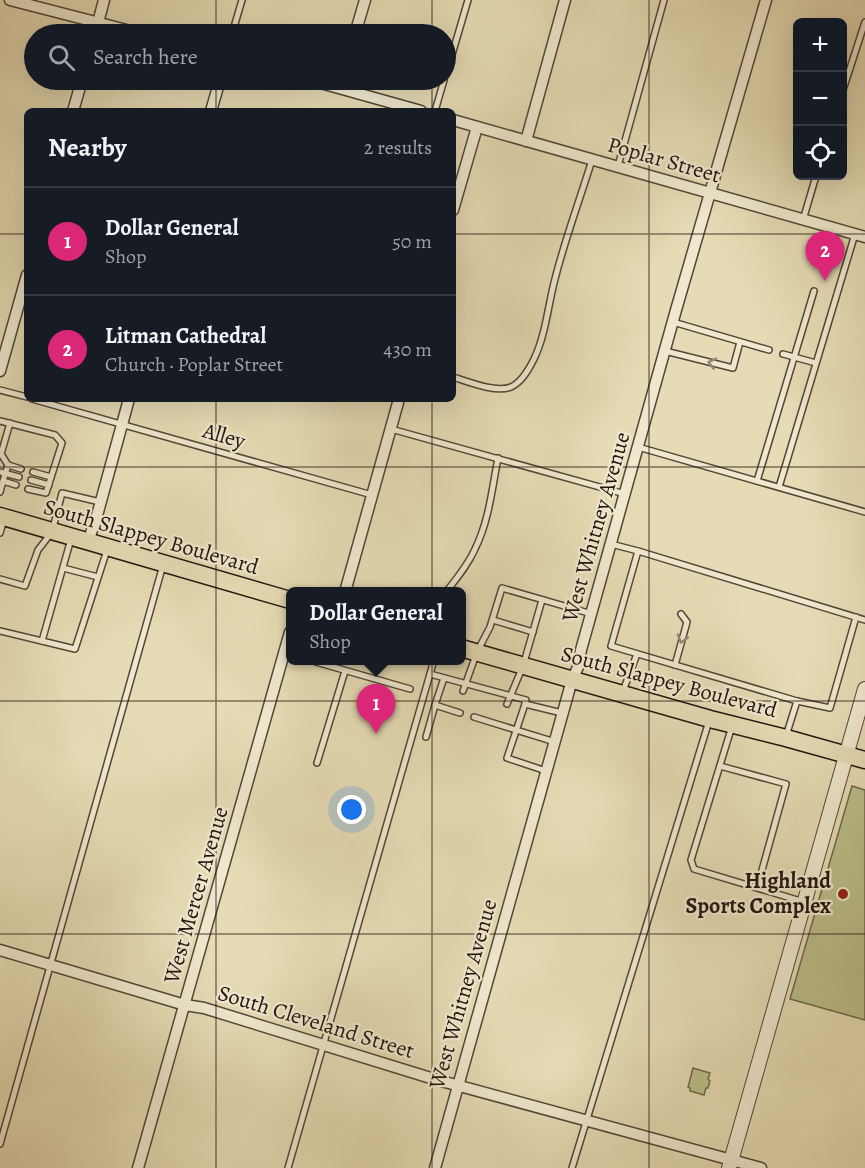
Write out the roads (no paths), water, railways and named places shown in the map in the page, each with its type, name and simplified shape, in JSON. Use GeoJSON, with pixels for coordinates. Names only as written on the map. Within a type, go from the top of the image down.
{"type":"FeatureCollection","features":[{"type":"Feature","properties":{"kind":"main road","name":"South Slappey Boulevard"},"geometry":{"type":"LineString","coordinates":[[2,522],[52,532],[286,599]]}},
{"type":"Feature","properties":{"kind":"main road","name":"South Slappey Boulevard"},"geometry":{"type":"LineString","coordinates":[[469,650],[710,719],[865,759]]}},
{"type":"Feature","properties":{"kind":"street"},"geometry":{"type":"LineString","coordinates":[[10,0],[102,24]]}},
{"type":"Feature","properties":{"kind":"street"},"geometry":{"type":"LineString","coordinates":[[98,23],[104,0]]}},
{"type":"Feature","properties":{"kind":"street"},"geometry":{"type":"LineString","coordinates":[[358,24],[365,0]]}},
{"type":"Feature","properties":{"kind":"street"},"geometry":{"type":"LineString","coordinates":[[526,141],[566,0]]}},
{"type":"Feature","properties":{"kind":"street","name":"West Whitney Avenue"},"geometry":{"type":"LineString","coordinates":[[435,1168],[562,713],[578,668],[673,322],[766,0]]}},
{"type":"Feature","properties":{"kind":"street"},"geometry":{"type":"LineString","coordinates":[[74,108],[79,90]]}},
{"type":"Feature","properties":{"kind":"street"},"geometry":{"type":"LineString","coordinates":[[212,108],[217,90]]}},
{"type":"Feature","properties":{"kind":"street"},"geometry":{"type":"LineString","coordinates":[[360,90],[412,108]]}},
{"type":"Feature","properties":{"kind":"street","name":"Poplar Street"},"geometry":{"type":"LineString","coordinates":[[456,121],[860,236]]}},
{"type":"Feature","properties":{"kind":"street"},"geometry":{"type":"LineString","coordinates":[[456,200],[477,127]]}},
{"type":"Feature","properties":{"kind":"street"},"geometry":{"type":"LineString","coordinates":[[0,371],[24,286]]}},
{"type":"Feature","properties":{"kind":"street"},"geometry":{"type":"LineString","coordinates":[[80,540],[100,502],[128,402]]}},
{"type":"Feature","properties":{"kind":"street"},"geometry":{"type":"LineString","coordinates":[[346,587],[398,402]]}},
{"type":"Feature","properties":{"kind":"street","name":"West Mercer Avenue"},"geometry":{"type":"LineString","coordinates":[[138,1168],[286,657]]}},
{"type":"Feature","properties":{"kind":"street"},"geometry":{"type":"LineString","coordinates":[[731,1164],[846,754],[861,716],[865,689]]}},
{"type":"Feature","properties":{"kind":"street","name":"South Cleveland Street"},"geometry":{"type":"LineString","coordinates":[[0,950],[731,1164],[761,1168]]}},
{"type":"Feature","properties":{"kind":"lane"},"geometry":{"type":"LineString","coordinates":[[235,24],[242,0]]}},
{"type":"Feature","properties":{"kind":"lane"},"geometry":{"type":"LineString","coordinates":[[456,40],[468,0]]}},
{"type":"Feature","properties":{"kind":"lane"},"geometry":{"type":"LineString","coordinates":[[617,167],[664,0]]}},
{"type":"Feature","properties":{"kind":"lane"},"geometry":{"type":"LineString","coordinates":[[847,80],[865,22]]}},
{"type":"Feature","properties":{"kind":"lane"},"geometry":{"type":"LineString","coordinates":[[436,108],[441,90]]}},
{"type":"Feature","properties":{"kind":"lane"},"geometry":{"type":"LineString","coordinates":[[456,378],[503,389],[512,387],[521,381],[527,372],[538,350],[555,278],[592,160]]}},
{"type":"Feature","properties":{"kind":"lane"},"geometry":{"type":"LineString","coordinates":[[802,220],[815,180]]}},
{"type":"Feature","properties":{"kind":"lane"},"geometry":{"type":"LineString","coordinates":[[779,487],[816,363],[860,236]]}},
{"type":"Feature","properties":{"kind":"lane"},"geometry":{"type":"LineString","coordinates":[[757,481],[814,291]]}},
{"type":"Feature","properties":{"kind":"lane"},"geometry":{"type":"LineString","coordinates":[[673,322],[769,350]]}},
{"type":"Feature","properties":{"kind":"lane"},"geometry":{"type":"LineString","coordinates":[[665,351],[733,368],[740,342]]}},
{"type":"Feature","properties":{"kind":"lane"},"geometry":{"type":"LineString","coordinates":[[783,354],[816,363]]}},
{"type":"Feature","properties":{"kind":"lane"},"geometry":{"type":"LineString","coordinates":[[0,390],[24,396]]}},
{"type":"Feature","properties":{"kind":"lane","name":"Alley"},"geometry":{"type":"LineString","coordinates":[[44,402],[372,495]]}},
{"type":"Feature","properties":{"kind":"lane"},"geometry":{"type":"LineString","coordinates":[[0,421],[55,435],[62,443],[46,493],[28,489]]}},
{"type":"Feature","properties":{"kind":"lane"},"geometry":{"type":"LineString","coordinates":[[10,423],[1,454],[8,465],[21,469]]}},
{"type":"Feature","properties":{"kind":"lane"},"geometry":{"type":"LineString","coordinates":[[391,429],[625,494]]}},
{"type":"Feature","properties":{"kind":"lane"},"geometry":{"type":"LineString","coordinates":[[638,447],[865,512]]}},
{"type":"Feature","properties":{"kind":"lane"},"geometry":{"type":"LineString","coordinates":[[449,587],[464,570],[476,548],[488,513],[498,459]]}},
{"type":"Feature","properties":{"kind":"lane"},"geometry":{"type":"LineString","coordinates":[[0,492],[3,472],[8,465]]}},
{"type":"Feature","properties":{"kind":"lane"},"geometry":{"type":"LineString","coordinates":[[3,472],[18,477]]}},
{"type":"Feature","properties":{"kind":"lane"},"geometry":{"type":"LineString","coordinates":[[33,472],[51,477]]}},
{"type":"Feature","properties":{"kind":"lane"},"geometry":{"type":"LineString","coordinates":[[31,480],[49,485]]}},
{"type":"Feature","properties":{"kind":"lane"},"geometry":{"type":"LineString","coordinates":[[3,481],[16,485]]}},
{"type":"Feature","properties":{"kind":"lane"},"geometry":{"type":"LineString","coordinates":[[0,579],[25,586],[38,549],[52,532],[62,493],[100,502]]}},
{"type":"Feature","properties":{"kind":"lane"},"geometry":{"type":"LineString","coordinates":[[42,641],[63,568],[80,540]]}},
{"type":"Feature","properties":{"kind":"lane"},"geometry":{"type":"LineString","coordinates":[[611,544],[865,620]]}},
{"type":"Feature","properties":{"kind":"lane"},"geometry":{"type":"LineString","coordinates":[[0,631],[75,649],[107,548]]}},
{"type":"Feature","properties":{"kind":"lane"},"geometry":{"type":"LineString","coordinates":[[638,551],[611,646],[637,654],[797,701],[830,708],[856,617]]}},
{"type":"Feature","properties":{"kind":"lane"},"geometry":{"type":"LineString","coordinates":[[0,1144],[164,564]]}},
{"type":"Feature","properties":{"kind":"lane"},"geometry":{"type":"LineString","coordinates":[[63,568],[98,577]]}},
{"type":"Feature","properties":{"kind":"lane"},"geometry":{"type":"LineString","coordinates":[[463,691],[469,650],[490,627],[502,588],[591,614]]}},
{"type":"Feature","properties":{"kind":"lane"},"geometry":{"type":"LineString","coordinates":[[507,704],[523,666],[543,600]]}},
{"type":"Feature","properties":{"kind":"lane"},"geometry":{"type":"LineString","coordinates":[[497,604],[505,606]]}},
{"type":"Feature","properties":{"kind":"lane"},"geometry":{"type":"LineString","coordinates":[[531,614],[538,615]]}},
{"type":"Feature","properties":{"kind":"lane"},"geometry":{"type":"LineString","coordinates":[[675,665],[687,622],[681,614]]}},
{"type":"Feature","properties":{"kind":"lane"},"geometry":{"type":"LineString","coordinates":[[492,620],[533,632]]}},
{"type":"Feature","properties":{"kind":"lane"},"geometry":{"type":"LineString","coordinates":[[622,694],[637,654]]}},
{"type":"Feature","properties":{"kind":"lane"},"geometry":{"type":"LineString","coordinates":[[325,665],[410,689]]}},
{"type":"Feature","properties":{"kind":"lane"},"geometry":{"type":"LineString","coordinates":[[288,1168],[433,665]]}},
{"type":"Feature","properties":{"kind":"lane"},"geometry":{"type":"LineString","coordinates":[[317,763],[345,671]]}},
{"type":"Feature","properties":{"kind":"lane"},"geometry":{"type":"LineString","coordinates":[[430,674],[526,700],[507,758],[546,771]]}},
{"type":"Feature","properties":{"kind":"lane"},"geometry":{"type":"LineString","coordinates":[[426,737],[444,678]]}},
{"type":"Feature","properties":{"kind":"lane"},"geometry":{"type":"LineString","coordinates":[[476,695],[478,687]]}},
{"type":"Feature","properties":{"kind":"lane"},"geometry":{"type":"LineString","coordinates":[[495,700],[497,692]]}},
{"type":"Feature","properties":{"kind":"lane"},"geometry":{"type":"LineString","coordinates":[[786,738],[797,701]]}},
{"type":"Feature","properties":{"kind":"lane"},"geometry":{"type":"LineString","coordinates":[[525,704],[562,713]]}},
{"type":"Feature","properties":{"kind":"lane"},"geometry":{"type":"LineString","coordinates":[[435,705],[458,710]]}},
{"type":"Feature","properties":{"kind":"lane"},"geometry":{"type":"LineString","coordinates":[[474,717],[502,722],[516,730],[555,742]]}},
{"type":"Feature","properties":{"kind":"lane"},"geometry":{"type":"LineString","coordinates":[[572,1168],[710,719]]}},
{"type":"Feature","properties":{"kind":"lane"},"geometry":{"type":"LineString","coordinates":[[732,724],[692,860],[694,868],[805,902]]}},
{"type":"Feature","properties":{"kind":"lane"},"geometry":{"type":"LineString","coordinates":[[720,766],[786,784],[757,888]]}},
{"type":"Feature","properties":{"kind":"place","name":"Litman Cathedral"},"geometry":{"type":"Point","coordinates":[825,281]}},
{"type":"Feature","properties":{"kind":"place","name":"Dollar General"},"geometry":{"type":"Point","coordinates":[376,734]}},
{"type":"Feature","properties":{"kind":"place","name":"Highland Sports Complex"},"geometry":{"type":"Point","coordinates":[843,894]}}]}
